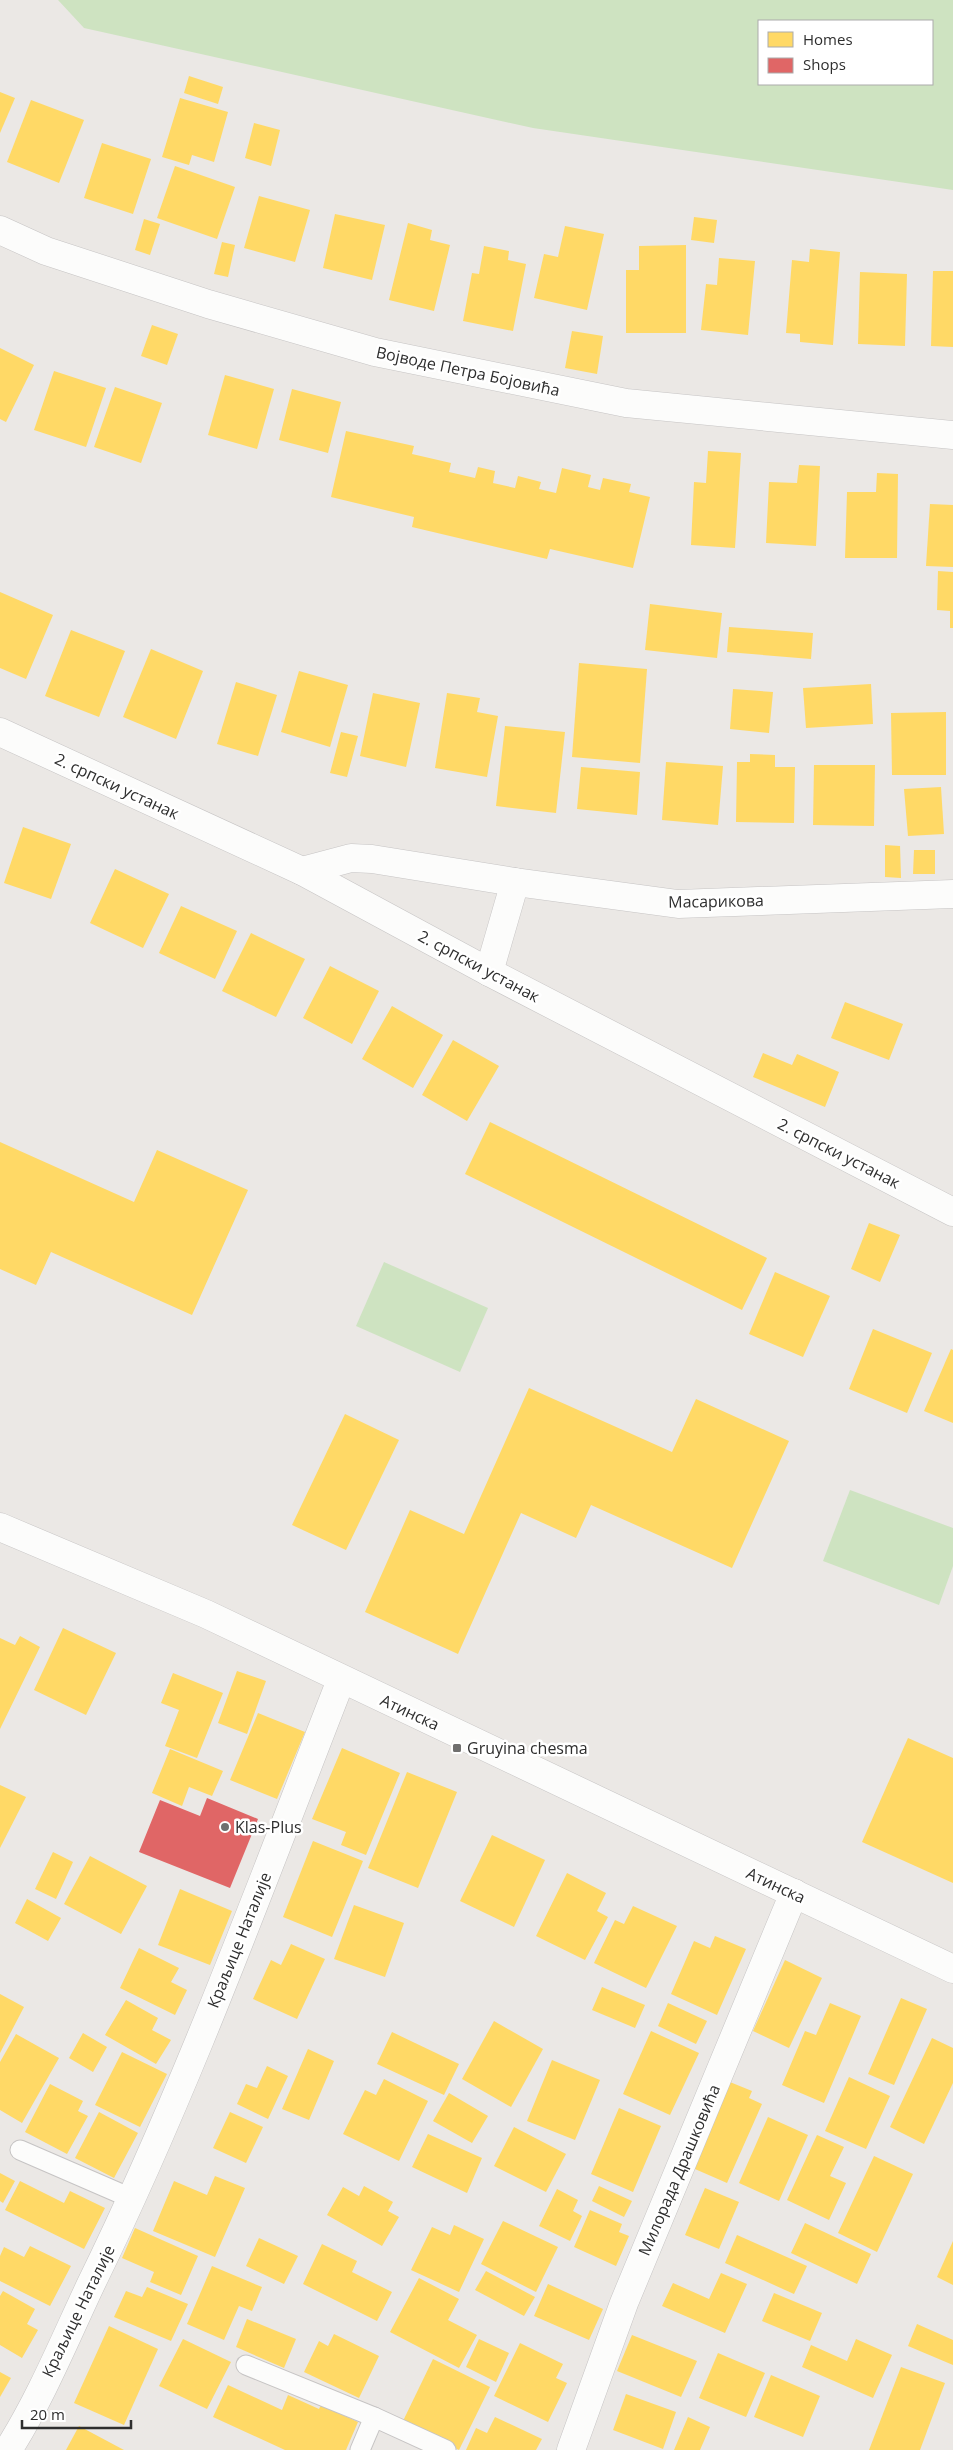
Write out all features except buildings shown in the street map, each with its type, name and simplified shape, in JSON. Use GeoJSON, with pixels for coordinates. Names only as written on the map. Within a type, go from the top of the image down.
{"type":"FeatureCollection","features":[{"type":"Feature","properties":{"kind":"street","name":"Војводе Петра Бојовића"},"geometry":{"type":"LineString","coordinates":[[0,230],[46,251],[190,298],[375,352],[626,403],[953,435]]}},
{"type":"Feature","properties":{"kind":"street","name":"2. српски устанак"},"geometry":{"type":"LineString","coordinates":[[0,732],[302,871],[489,972],[953,1212]]}},
{"type":"Feature","properties":{"kind":"street","name":"Масарикова"},"geometry":{"type":"LineString","coordinates":[[302,871],[351,858],[372,859],[515,882],[678,904],[953,894]]}},
{"type":"Feature","properties":{"kind":"street"},"geometry":{"type":"LineString","coordinates":[[489,972],[515,882]]}},
{"type":"Feature","properties":{"kind":"street","name":"Атинска"},"geometry":{"type":"LineString","coordinates":[[0,1527],[206,1614],[341,1680],[953,1969]]}},
{"type":"Feature","properties":{"kind":"street","name":"Краљице Наталије"},"geometry":{"type":"LineString","coordinates":[[8,2450],[36,2398],[133,2199],[190,2063],[341,1680]]}},
{"type":"Feature","properties":{"kind":"street","name":"Милорада Драшковића"},"geometry":{"type":"LineString","coordinates":[[571,2450],[624,2303],[794,1893]]}},
{"type":"Feature","properties":{"kind":"lane"},"geometry":{"type":"LineString","coordinates":[[20,2150],[133,2199]]}},
{"type":"Feature","properties":{"kind":"lane"},"geometry":{"type":"LineString","coordinates":[[246,2365],[374,2417],[446,2450]]}},
{"type":"Feature","properties":{"kind":"lane"},"geometry":{"type":"LineString","coordinates":[[360,2450],[374,2417]]}},
{"type":"Feature","properties":{"kind":"green space"},"geometry":{"type":"Polygon","coordinates":[[[58,0],[953,0],[953,190],[533,128],[84,28],[58,0]]]}},
{"type":"Feature","properties":{"kind":"green space"},"geometry":{"type":"Polygon","coordinates":[[[384,1262],[488,1308],[460,1372],[356,1326],[384,1262]]]}},
{"type":"Feature","properties":{"kind":"green space"},"geometry":{"type":"Polygon","coordinates":[[[850,1490],[953,1528],[953,1566],[939,1605],[823,1561],[850,1490]]]}},
{"type":"Feature","properties":{"kind":"place","name":"Gruyina chesma"},"geometry":{"type":"Point","coordinates":[457,1748]}},
{"type":"Feature","properties":{"kind":"place","name":"Klas-Plus"},"geometry":{"type":"Point","coordinates":[225,1827]}}]}
